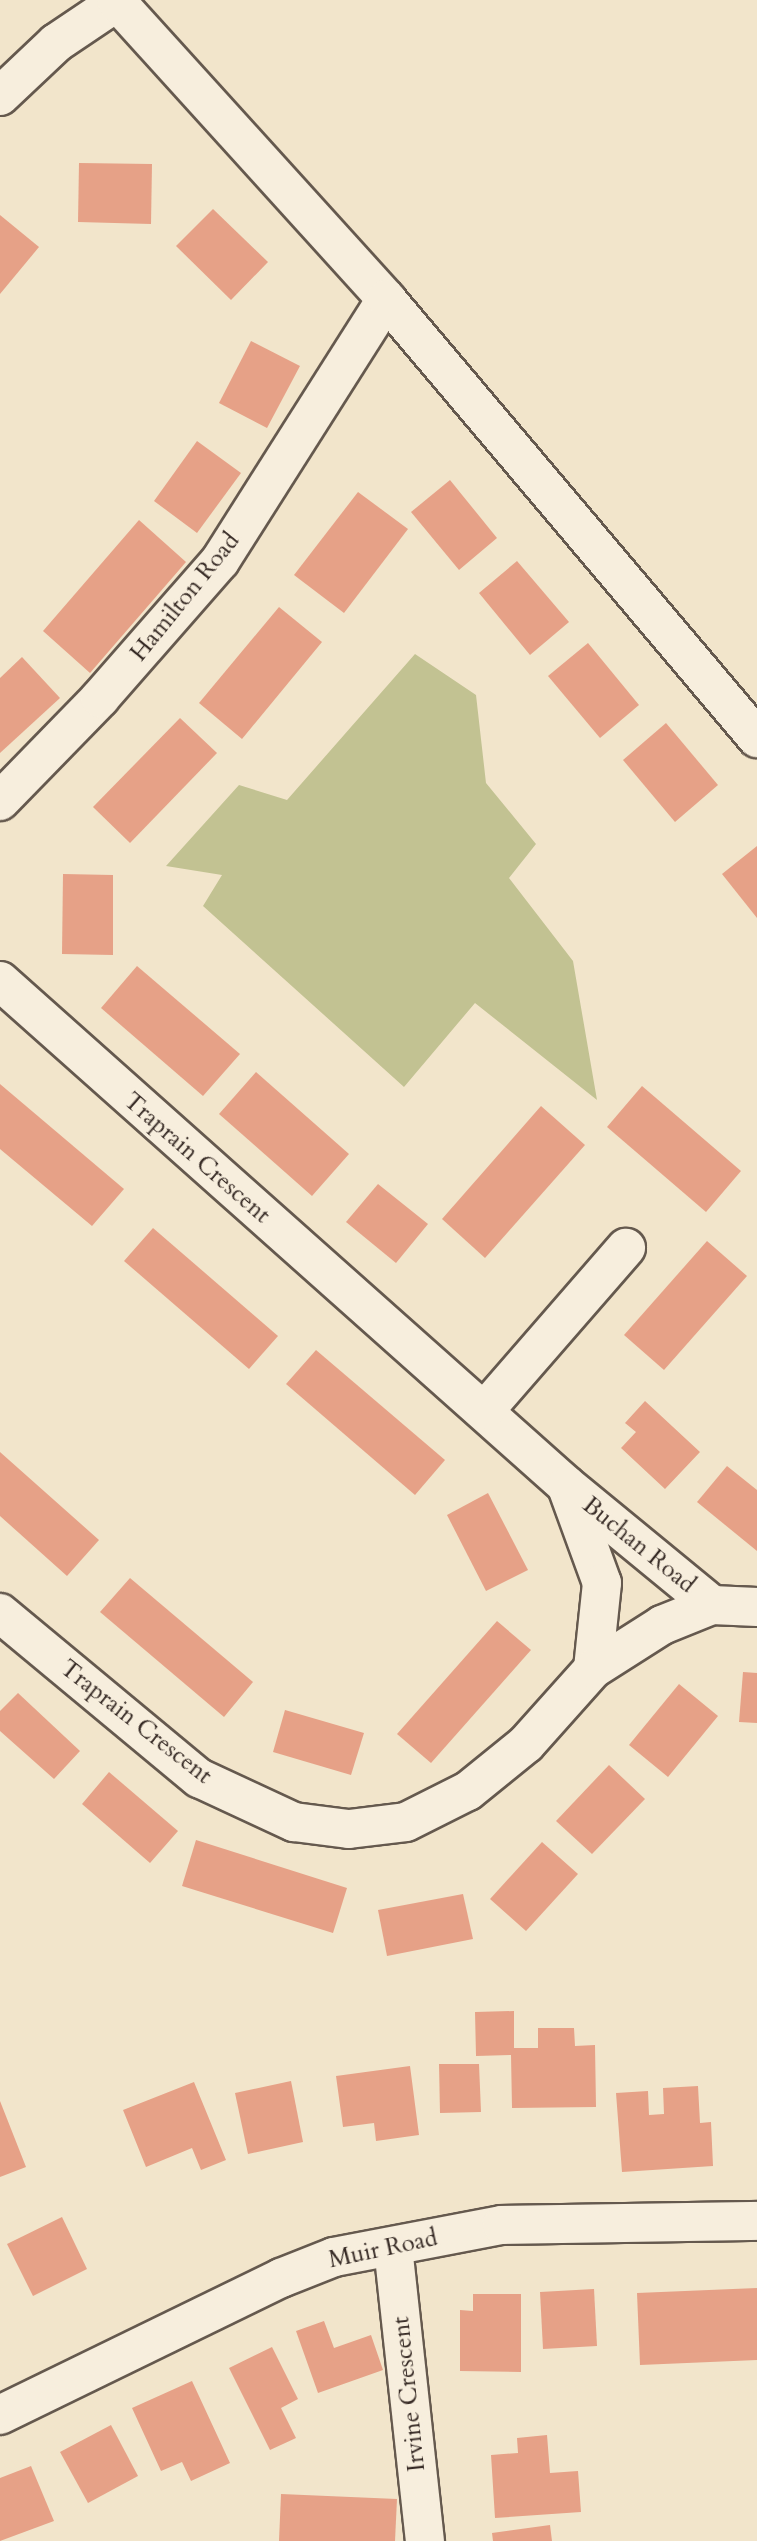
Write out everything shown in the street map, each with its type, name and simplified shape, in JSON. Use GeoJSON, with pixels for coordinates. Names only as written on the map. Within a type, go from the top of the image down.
{"type":"FeatureCollection","features":[{"type":"Feature","properties":{"kind":"street"},"geometry":{"type":"LineString","coordinates":[[0,96],[56,43],[117,1],[386,299],[757,738]]}},
{"type":"Feature","properties":{"kind":"street","name":"Hamilton Road"},"geometry":{"type":"LineString","coordinates":[[0,801],[100,698],[220,561],[386,299]]}},
{"type":"Feature","properties":{"kind":"street","name":"Traprain Crescent"},"geometry":{"type":"LineString","coordinates":[[0,1613],[199,1778],[294,1822],[349,1829],[406,1822],[468,1791],[526,1744],[593,1669],[603,1583],[566,1485],[485,1410],[1,985]]}},
{"type":"Feature","properties":{"kind":"street"},"geometry":{"type":"LineString","coordinates":[[485,1410],[626,1248]]}},
{"type":"Feature","properties":{"kind":"street","name":"Buchan Road"},"geometry":{"type":"LineString","coordinates":[[566,1485],[712,1605]]}},
{"type":"Feature","properties":{"kind":"street","name":"Buchan Road"},"geometry":{"type":"LineString","coordinates":[[593,1669],[662,1625],[712,1605],[757,1607]]}},
{"type":"Feature","properties":{"kind":"street","name":"Muir Road"},"geometry":{"type":"LineString","coordinates":[[0,2415],[281,2278],[334,2257],[502,2224],[757,2221]]}},
{"type":"Feature","properties":{"kind":"street","name":"Irvine Crescent"},"geometry":{"type":"LineString","coordinates":[[393,2247],[425,2541]]}},
{"type":"Feature","properties":{"kind":"green space"},"geometry":{"type":"Polygon","coordinates":[[[415,654],[476,695],[486,783],[536,844],[509,878],[573,961],[597,1100],[475,1003],[404,1087],[203,906],[222,875],[166,866],[239,785],[287,800],[415,654]]]}},
{"type":"Feature","properties":{"kind":"building"},"geometry":{"type":"Polygon","coordinates":[[[79,163],[152,164],[151,224],[78,222],[79,163]]]}},
{"type":"Feature","properties":{"kind":"building"},"geometry":{"type":"Polygon","coordinates":[[[213,209],[268,262],[231,300],[176,246],[213,209]]]}},
{"type":"Feature","properties":{"kind":"building"},"geometry":{"type":"Polygon","coordinates":[[[0,215],[39,247],[0,294],[0,215]]]}},
{"type":"Feature","properties":{"kind":"building"},"geometry":{"type":"Polygon","coordinates":[[[251,341],[300,366],[267,428],[219,403],[251,341]]]}},
{"type":"Feature","properties":{"kind":"building"},"geometry":{"type":"Polygon","coordinates":[[[197,441],[241,473],[197,533],[154,501],[197,441]]]}},
{"type":"Feature","properties":{"kind":"building"},"geometry":{"type":"Polygon","coordinates":[[[450,480],[497,538],[459,570],[411,512],[450,480]]]}},
{"type":"Feature","properties":{"kind":"building"},"geometry":{"type":"Polygon","coordinates":[[[358,492],[408,529],[344,613],[294,575],[358,492]]]}},
{"type":"Feature","properties":{"kind":"building"},"geometry":{"type":"Polygon","coordinates":[[[139,520],[186,562],[90,673],[43,631],[139,520]]]}},
{"type":"Feature","properties":{"kind":"building"},"geometry":{"type":"Polygon","coordinates":[[[517,561],[569,622],[530,655],[479,593],[517,561]]]}},
{"type":"Feature","properties":{"kind":"building"},"geometry":{"type":"Polygon","coordinates":[[[279,607],[322,642],[242,739],[199,703],[279,607]]]}},
{"type":"Feature","properties":{"kind":"building"},"geometry":{"type":"Polygon","coordinates":[[[588,643],[639,705],[600,738],[548,676],[588,643]]]}},
{"type":"Feature","properties":{"kind":"building"},"geometry":{"type":"Polygon","coordinates":[[[22,657],[60,698],[0,753],[0,678],[22,657]]]}},
{"type":"Feature","properties":{"kind":"building"},"geometry":{"type":"Polygon","coordinates":[[[180,718],[217,753],[130,843],[93,807],[180,718]]]}},
{"type":"Feature","properties":{"kind":"building"},"geometry":{"type":"Polygon","coordinates":[[[666,723],[718,785],[675,822],[623,760],[666,723]]]}},
{"type":"Feature","properties":{"kind":"building"},"geometry":{"type":"Polygon","coordinates":[[[757,846],[757,918],[722,874],[757,846]]]}},
{"type":"Feature","properties":{"kind":"building"},"geometry":{"type":"Polygon","coordinates":[[[63,874],[113,875],[113,955],[62,954],[63,874]]]}},
{"type":"Feature","properties":{"kind":"building"},"geometry":{"type":"Polygon","coordinates":[[[137,966],[240,1054],[203,1096],[101,1008],[137,966]]]}},
{"type":"Feature","properties":{"kind":"building"},"geometry":{"type":"Polygon","coordinates":[[[256,1072],[349,1154],[312,1196],[219,1114],[256,1072]]]}},
{"type":"Feature","properties":{"kind":"building"},"geometry":{"type":"Polygon","coordinates":[[[0,1084],[124,1189],[92,1226],[0,1149],[0,1084]]]}},
{"type":"Feature","properties":{"kind":"building"},"geometry":{"type":"Polygon","coordinates":[[[642,1086],[741,1171],[706,1212],[607,1127],[642,1086]]]}},
{"type":"Feature","properties":{"kind":"building"},"geometry":{"type":"Polygon","coordinates":[[[541,1106],[585,1145],[485,1258],[442,1219],[541,1106]]]}},
{"type":"Feature","properties":{"kind":"building"},"geometry":{"type":"Polygon","coordinates":[[[378,1184],[428,1224],[396,1263],[346,1222],[378,1184]]]}},
{"type":"Feature","properties":{"kind":"building"},"geometry":{"type":"Polygon","coordinates":[[[153,1228],[278,1336],[249,1369],[124,1261],[153,1228]]]}},
{"type":"Feature","properties":{"kind":"building"},"geometry":{"type":"Polygon","coordinates":[[[707,1241],[747,1276],[664,1370],[624,1335],[707,1241]]]}},
{"type":"Feature","properties":{"kind":"building"},"geometry":{"type":"Polygon","coordinates":[[[316,1350],[445,1460],[415,1495],[286,1384],[316,1350]]]}},
{"type":"Feature","properties":{"kind":"building"},"geometry":{"type":"Polygon","coordinates":[[[645,1401],[700,1452],[665,1489],[621,1448],[636,1432],[625,1423],[645,1401]]]}},
{"type":"Feature","properties":{"kind":"building"},"geometry":{"type":"Polygon","coordinates":[[[0,1452],[99,1540],[67,1576],[0,1516],[0,1452]]]}},
{"type":"Feature","properties":{"kind":"building"},"geometry":{"type":"Polygon","coordinates":[[[727,1466],[757,1490],[757,1551],[697,1502],[727,1466]]]}},
{"type":"Feature","properties":{"kind":"building"},"geometry":{"type":"Polygon","coordinates":[[[488,1493],[528,1570],[486,1591],[447,1515],[488,1493]]]}},
{"type":"Feature","properties":{"kind":"building"},"geometry":{"type":"Polygon","coordinates":[[[130,1578],[253,1682],[224,1717],[100,1612],[130,1578]]]}},
{"type":"Feature","properties":{"kind":"building"},"geometry":{"type":"Polygon","coordinates":[[[497,1621],[531,1650],[431,1763],[397,1734],[497,1621]]]}},
{"type":"Feature","properties":{"kind":"building"},"geometry":{"type":"Polygon","coordinates":[[[743,1672],[757,1673],[757,1723],[739,1722],[743,1672]]]}},
{"type":"Feature","properties":{"kind":"building"},"geometry":{"type":"Polygon","coordinates":[[[679,1684],[718,1716],[668,1777],[629,1745],[679,1684]]]}},
{"type":"Feature","properties":{"kind":"building"},"geometry":{"type":"Polygon","coordinates":[[[18,1693],[80,1751],[54,1779],[0,1731],[0,1711],[18,1693]]]}},
{"type":"Feature","properties":{"kind":"building"},"geometry":{"type":"Polygon","coordinates":[[[285,1710],[364,1733],[351,1775],[273,1752],[285,1710]]]}},
{"type":"Feature","properties":{"kind":"building"},"geometry":{"type":"Polygon","coordinates":[[[609,1765],[645,1799],[592,1854],[556,1821],[609,1765]]]}},
{"type":"Feature","properties":{"kind":"building"},"geometry":{"type":"Polygon","coordinates":[[[109,1772],[178,1831],[150,1863],[82,1804],[109,1772]]]}},
{"type":"Feature","properties":{"kind":"building"},"geometry":{"type":"Polygon","coordinates":[[[196,1840],[347,1888],[333,1933],[182,1886],[196,1840]]]}},
{"type":"Feature","properties":{"kind":"building"},"geometry":{"type":"Polygon","coordinates":[[[542,1842],[578,1874],[526,1931],[490,1899],[542,1842]]]}},
{"type":"Feature","properties":{"kind":"building"},"geometry":{"type":"Polygon","coordinates":[[[463,1894],[473,1939],[387,1956],[378,1910],[463,1894]]]}},
{"type":"Feature","properties":{"kind":"building"},"geometry":{"type":"Polygon","coordinates":[[[514,2011],[514,2048],[538,2048],[538,2028],[574,2028],[575,2046],[595,2045],[596,2107],[512,2108],[511,2055],[476,2056],[475,2012],[514,2011]]]}},
{"type":"Feature","properties":{"kind":"building"},"geometry":{"type":"Polygon","coordinates":[[[439,2064],[479,2064],[481,2112],[440,2113],[439,2064]]]}},
{"type":"Feature","properties":{"kind":"building"},"geometry":{"type":"Polygon","coordinates":[[[410,2066],[419,2135],[376,2141],[374,2123],[343,2127],[336,2076],[410,2066]]]}},
{"type":"Feature","properties":{"kind":"building"},"geometry":{"type":"Polygon","coordinates":[[[291,2081],[303,2142],[248,2154],[235,2093],[291,2081]]]}},
{"type":"Feature","properties":{"kind":"building"},"geometry":{"type":"Polygon","coordinates":[[[194,2082],[226,2160],[201,2170],[192,2148],[146,2167],[123,2110],[194,2082]]]}},
{"type":"Feature","properties":{"kind":"building"},"geometry":{"type":"Polygon","coordinates":[[[698,2086],[700,2123],[711,2122],[713,2166],[622,2172],[616,2093],[648,2091],[649,2115],[664,2114],[663,2088],[698,2086]]]}},
{"type":"Feature","properties":{"kind":"building"},"geometry":{"type":"Polygon","coordinates":[[[0,2101],[26,2167],[0,2177],[0,2101]]]}},
{"type":"Feature","properties":{"kind":"building"},"geometry":{"type":"Polygon","coordinates":[[[62,2217],[87,2269],[33,2296],[7,2244],[62,2217]]]}},
{"type":"Feature","properties":{"kind":"building"},"geometry":{"type":"Polygon","coordinates":[[[757,2288],[757,2360],[640,2365],[637,2293],[757,2288]]]}},
{"type":"Feature","properties":{"kind":"building"},"geometry":{"type":"Polygon","coordinates":[[[594,2289],[597,2346],[543,2349],[540,2292],[594,2289]]]}},
{"type":"Feature","properties":{"kind":"building"},"geometry":{"type":"Polygon","coordinates":[[[473,2294],[521,2294],[521,2372],[460,2371],[460,2310],[473,2311],[473,2294]]]}},
{"type":"Feature","properties":{"kind":"building"},"geometry":{"type":"Polygon","coordinates":[[[324,2321],[334,2348],[371,2335],[383,2370],[318,2393],[296,2331],[324,2321]]]}},
{"type":"Feature","properties":{"kind":"building"},"geometry":{"type":"Polygon","coordinates":[[[272,2347],[298,2399],[281,2408],[296,2438],[270,2450],[229,2368],[272,2347]]]}},
{"type":"Feature","properties":{"kind":"building"},"geometry":{"type":"Polygon","coordinates":[[[192,2381],[230,2463],[191,2481],[182,2462],[161,2471],[132,2408],[192,2381]]]}},
{"type":"Feature","properties":{"kind":"building"},"geometry":{"type":"Polygon","coordinates":[[[111,2425],[138,2476],[88,2503],[60,2452],[111,2425]]]}},
{"type":"Feature","properties":{"kind":"building"},"geometry":{"type":"Polygon","coordinates":[[[547,2435],[550,2473],[578,2471],[581,2512],[495,2518],[491,2455],[518,2453],[517,2438],[547,2435]]]}},
{"type":"Feature","properties":{"kind":"building"},"geometry":{"type":"Polygon","coordinates":[[[31,2466],[54,2521],[0,2541],[0,2478],[31,2466]]]}},
{"type":"Feature","properties":{"kind":"building"},"geometry":{"type":"Polygon","coordinates":[[[281,2494],[397,2499],[395,2541],[279,2541],[281,2494]]]}},
{"type":"Feature","properties":{"kind":"building"},"geometry":{"type":"Polygon","coordinates":[[[550,2525],[552,2541],[493,2541],[492,2533],[550,2525]]]}}]}
